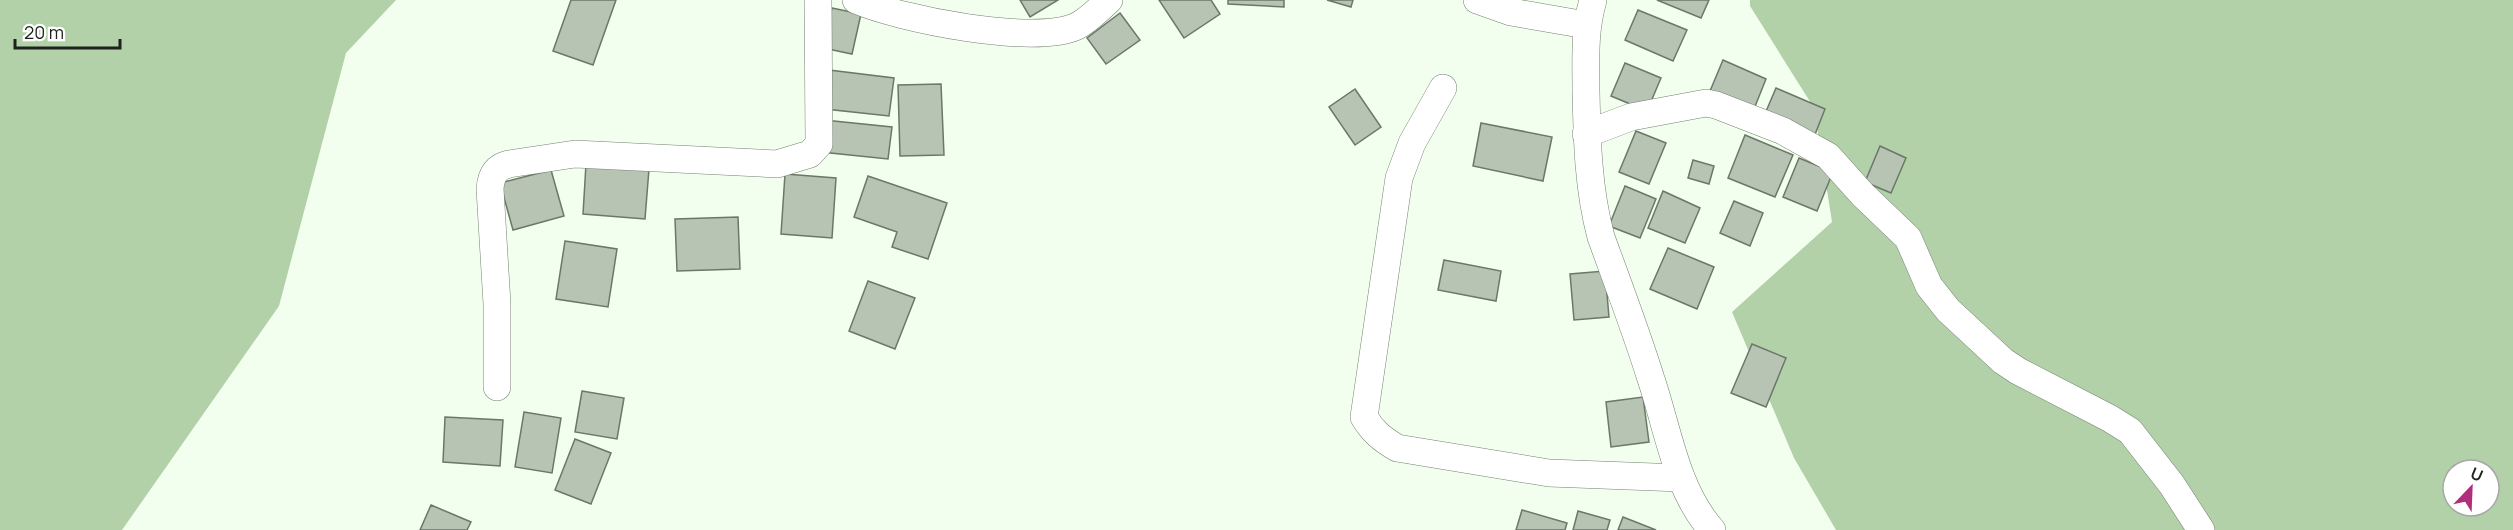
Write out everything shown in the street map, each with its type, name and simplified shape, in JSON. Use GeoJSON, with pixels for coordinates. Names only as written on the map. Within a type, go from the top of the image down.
{"type":"FeatureCollection","features":[{"type":"Feature","properties":{"kind":"street"},"geometry":{"type":"LineString","coordinates":[[497,387],[497,304],[490,189],[494,171],[500,166],[575,154],[777,164],[810,154],[819,144],[818,0]]}},
{"type":"Feature","properties":{"kind":"street"},"geometry":{"type":"LineString","coordinates":[[856,0],[893,14],[935,23],[1037,34],[1077,26],[1109,0]]}},
{"type":"Feature","properties":{"kind":"street"},"geometry":{"type":"LineString","coordinates":[[1477,0],[1511,12],[1589,13],[1586,134],[1592,197],[1600,237],[1651,379],[1681,478],[1697,511],[1712,530]]}},
{"type":"Feature","properties":{"kind":"street"},"geometry":{"type":"LineString","coordinates":[[1443,88],[1412,143],[1399,178],[1364,417],[1370,428],[1377,436],[1397,448],[1549,473],[1681,478]]}},
{"type":"Feature","properties":{"kind":"street"},"geometry":{"type":"LineString","coordinates":[[1586,134],[1631,117],[1706,103],[1783,131],[1823,152],[1908,238],[1929,286],[1948,310],[2003,361],[2018,371],[2130,431],[2172,484],[2201,530]]}},
{"type":"Feature","properties":{"kind":"green space"},"geometry":{"type":"Polygon","coordinates":[[[0,0],[396,0],[346,53],[279,306],[122,530],[0,530],[0,0]]]}},
{"type":"Feature","properties":{"kind":"green space"},"geometry":{"type":"Polygon","coordinates":[[[1750,0],[2513,0],[2513,530],[1836,530],[1794,458],[1732,312],[1832,222],[1814,108],[1750,6],[1750,0]]]}},
{"type":"Feature","properties":{"kind":"building"},"geometry":{"type":"Polygon","coordinates":[[[571,0],[616,0],[593,65],[553,51],[571,0]]]}},
{"type":"Feature","properties":{"kind":"building"},"geometry":{"type":"Polygon","coordinates":[[[1020,0],[1058,0],[1030,17],[1020,0]]]}},
{"type":"Feature","properties":{"kind":"building"},"geometry":{"type":"Polygon","coordinates":[[[1159,0],[1211,0],[1220,14],[1184,38],[1159,0]]]}},
{"type":"Feature","properties":{"kind":"building"},"geometry":{"type":"Polygon","coordinates":[[[1228,0],[1284,0],[1284,7],[1228,4],[1228,0]]]}},
{"type":"Feature","properties":{"kind":"building"},"geometry":{"type":"Polygon","coordinates":[[[1327,0],[1353,0],[1351,7],[1327,0]]]}},
{"type":"Feature","properties":{"kind":"building"},"geometry":{"type":"Polygon","coordinates":[[[1657,0],[1709,0],[1701,18],[1657,0]]]}},
{"type":"Feature","properties":{"kind":"building"},"geometry":{"type":"Polygon","coordinates":[[[832,8],[861,14],[852,54],[823,48],[832,8]]]}},
{"type":"Feature","properties":{"kind":"building"},"geometry":{"type":"Polygon","coordinates":[[[1638,10],[1687,30],[1673,61],[1625,40],[1638,10]]]}},
{"type":"Feature","properties":{"kind":"building"},"geometry":{"type":"Polygon","coordinates":[[[1120,13],[1140,40],[1106,64],[1087,38],[1120,13]]]}},
{"type":"Feature","properties":{"kind":"building"},"geometry":{"type":"Polygon","coordinates":[[[1723,60],[1766,79],[1754,109],[1710,91],[1723,60]]]}},
{"type":"Feature","properties":{"kind":"building"},"geometry":{"type":"Polygon","coordinates":[[[1625,63],[1661,78],[1647,111],[1611,96],[1625,63]]]}},
{"type":"Feature","properties":{"kind":"building"},"geometry":{"type":"Polygon","coordinates":[[[829,70],[894,78],[889,116],[825,109],[829,70]]]}},
{"type":"Feature","properties":{"kind":"building"},"geometry":{"type":"Polygon","coordinates":[[[941,84],[944,155],[900,156],[898,85],[941,84]]]}},
{"type":"Feature","properties":{"kind":"building"},"geometry":{"type":"Polygon","coordinates":[[[1776,88],[1825,109],[1814,137],[1764,116],[1776,88]]]}},
{"type":"Feature","properties":{"kind":"building"},"geometry":{"type":"Polygon","coordinates":[[[1355,89],[1381,127],[1355,145],[1329,107],[1355,89]]]}},
{"type":"Feature","properties":{"kind":"building"},"geometry":{"type":"Polygon","coordinates":[[[824,120],[892,127],[888,159],[821,152],[824,120]]]}},
{"type":"Feature","properties":{"kind":"building"},"geometry":{"type":"Polygon","coordinates":[[[1481,123],[1552,137],[1543,181],[1473,166],[1481,123]]]}},
{"type":"Feature","properties":{"kind":"building"},"geometry":{"type":"Polygon","coordinates":[[[1636,131],[1666,143],[1649,184],[1619,172],[1636,131]]]}},
{"type":"Feature","properties":{"kind":"building"},"geometry":{"type":"Polygon","coordinates":[[[1745,135],[1793,155],[1775,197],[1728,178],[1745,135]]]}},
{"type":"Feature","properties":{"kind":"building"},"geometry":{"type":"Polygon","coordinates":[[[1880,146],[1906,158],[1891,193],[1865,182],[1880,146]]]}},
{"type":"Feature","properties":{"kind":"building"},"geometry":{"type":"Polygon","coordinates":[[[1799,158],[1833,172],[1817,211],[1783,197],[1799,158]]]}},
{"type":"Feature","properties":{"kind":"building"},"geometry":{"type":"Polygon","coordinates":[[[1693,160],[1714,166],[1709,184],[1688,178],[1693,160]]]}},
{"type":"Feature","properties":{"kind":"building"},"geometry":{"type":"Polygon","coordinates":[[[586,164],[649,169],[645,219],[583,214],[586,164]]]}},
{"type":"Feature","properties":{"kind":"building"},"geometry":{"type":"Polygon","coordinates":[[[551,170],[564,216],[513,230],[500,183],[551,170]]]}},
{"type":"Feature","properties":{"kind":"building"},"geometry":{"type":"Polygon","coordinates":[[[785,174],[836,178],[832,238],[781,234],[785,174]]]}},
{"type":"Feature","properties":{"kind":"building"},"geometry":{"type":"Polygon","coordinates":[[[868,176],[947,203],[928,259],[892,247],[897,232],[854,217],[868,176]]]}},
{"type":"Feature","properties":{"kind":"building"},"geometry":{"type":"Polygon","coordinates":[[[1625,186],[1656,199],[1640,238],[1609,226],[1625,186]]]}},
{"type":"Feature","properties":{"kind":"building"},"geometry":{"type":"Polygon","coordinates":[[[1663,191],[1700,208],[1685,243],[1648,228],[1663,191]]]}},
{"type":"Feature","properties":{"kind":"building"},"geometry":{"type":"Polygon","coordinates":[[[1734,201],[1763,213],[1750,246],[1720,233],[1734,201]]]}},
{"type":"Feature","properties":{"kind":"building"},"geometry":{"type":"Polygon","coordinates":[[[738,217],[740,269],[677,271],[675,219],[738,217]]]}},
{"type":"Feature","properties":{"kind":"building"},"geometry":{"type":"Polygon","coordinates":[[[565,241],[617,249],[608,307],[556,299],[565,241]]]}},
{"type":"Feature","properties":{"kind":"building"},"geometry":{"type":"Polygon","coordinates":[[[1668,248],[1714,267],[1697,309],[1650,289],[1668,248]]]}},
{"type":"Feature","properties":{"kind":"building"},"geometry":{"type":"Polygon","coordinates":[[[1444,260],[1501,271],[1496,301],[1438,290],[1444,260]]]}},
{"type":"Feature","properties":{"kind":"building"},"geometry":{"type":"Polygon","coordinates":[[[1605,271],[1609,317],[1574,320],[1570,274],[1605,271]]]}},
{"type":"Feature","properties":{"kind":"building"},"geometry":{"type":"Polygon","coordinates":[[[868,281],[915,298],[895,349],[849,331],[868,281]]]}},
{"type":"Feature","properties":{"kind":"building"},"geometry":{"type":"Polygon","coordinates":[[[1752,344],[1786,358],[1766,407],[1731,393],[1752,344]]]}},
{"type":"Feature","properties":{"kind":"building"},"geometry":{"type":"Polygon","coordinates":[[[582,391],[624,398],[617,439],[575,432],[582,391]]]}},
{"type":"Feature","properties":{"kind":"building"},"geometry":{"type":"Polygon","coordinates":[[[1643,397],[1649,442],[1611,447],[1606,402],[1643,397]]]}},
{"type":"Feature","properties":{"kind":"building"},"geometry":{"type":"Polygon","coordinates":[[[524,412],[561,418],[552,473],[515,467],[524,412]]]}},
{"type":"Feature","properties":{"kind":"building"},"geometry":{"type":"Polygon","coordinates":[[[445,417],[503,420],[500,466],[443,462],[445,417]]]}},
{"type":"Feature","properties":{"kind":"building"},"geometry":{"type":"Polygon","coordinates":[[[575,439],[611,453],[591,504],[555,490],[575,439]]]}},
{"type":"Feature","properties":{"kind":"building"},"geometry":{"type":"Polygon","coordinates":[[[431,505],[471,522],[467,530],[420,530],[431,505]]]}},
{"type":"Feature","properties":{"kind":"building"},"geometry":{"type":"Polygon","coordinates":[[[1522,510],[1567,523],[1565,530],[1516,530],[1522,510]]]}},
{"type":"Feature","properties":{"kind":"building"},"geometry":{"type":"Polygon","coordinates":[[[1578,511],[1610,520],[1607,530],[1573,530],[1578,511]]]}},
{"type":"Feature","properties":{"kind":"building"},"geometry":{"type":"Polygon","coordinates":[[[1623,517],[1656,530],[1618,530],[1623,517]]]}}]}
